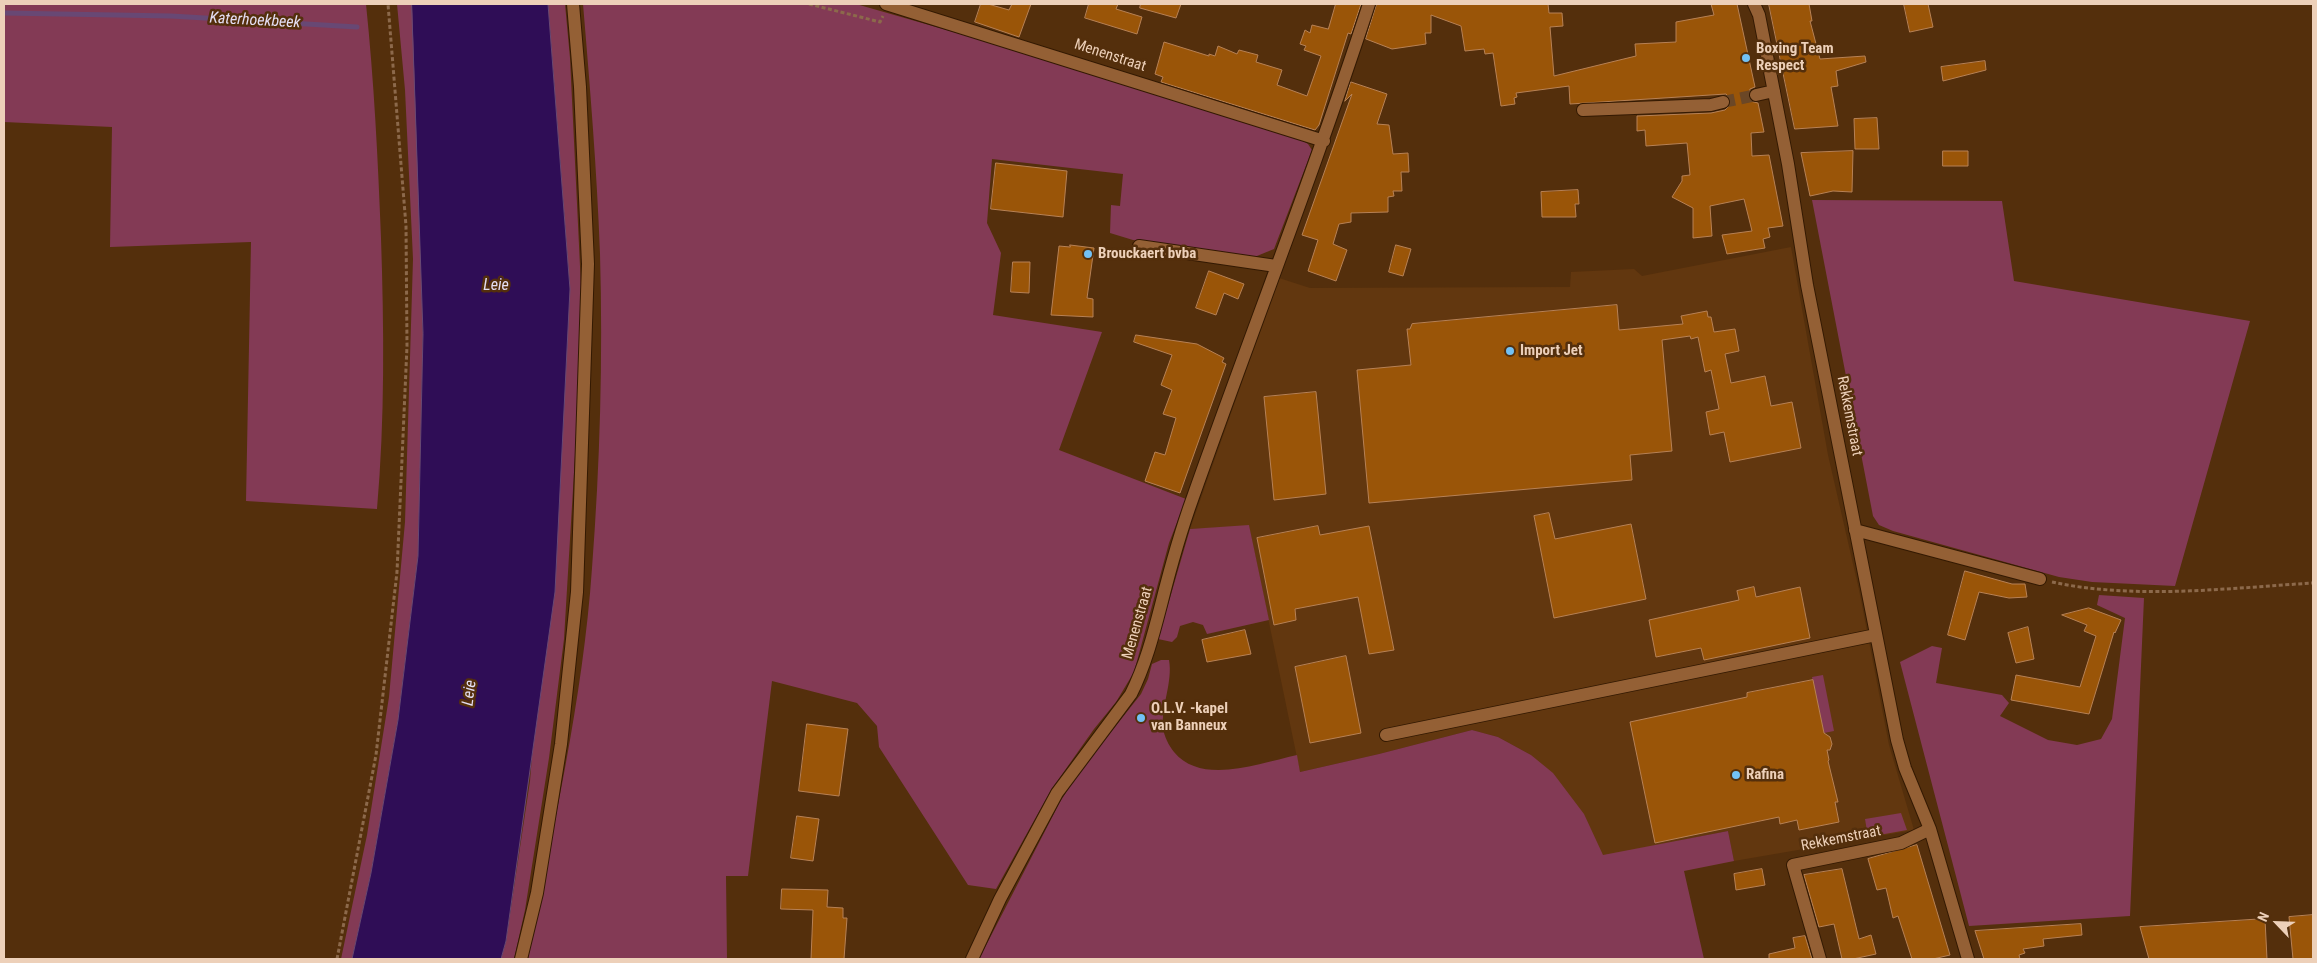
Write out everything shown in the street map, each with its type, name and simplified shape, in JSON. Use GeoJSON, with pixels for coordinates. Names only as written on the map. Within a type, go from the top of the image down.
{"type":"FeatureCollection","features":[{"type":"Feature","properties":{"kind":"street"},"geometry":{"type":"LineString","coordinates":[[521,959],[538,893],[559,753],[577,592],[588,264],[580,87],[573,4]]}},
{"type":"Feature","properties":{"kind":"street","name":"Menenstraat"},"geometry":{"type":"LineString","coordinates":[[887,4],[1324,141]]}},
{"type":"Feature","properties":{"kind":"street","name":"Menenstraat"},"geometry":{"type":"LineString","coordinates":[[972,959],[1000,899],[1057,793],[1139,679],[1180,533],[1276,266],[1324,141],[1369,4]]}},
{"type":"Feature","properties":{"kind":"street","name":"Rekkemstraat"},"geometry":{"type":"LineString","coordinates":[[1754,4],[1759,16],[1788,164],[1806,285],[1876,635],[1905,768],[1930,829],[1968,959]]}},
{"type":"Feature","properties":{"kind":"street"},"geometry":{"type":"LineString","coordinates":[[1756,95],[1774,91]]}},
{"type":"Feature","properties":{"kind":"street"},"geometry":{"type":"LineString","coordinates":[[1583,110],[1711,105],[1723,102]]}},
{"type":"Feature","properties":{"kind":"street"},"geometry":{"type":"LineString","coordinates":[[1139,246],[1276,266]]}},
{"type":"Feature","properties":{"kind":"street"},"geometry":{"type":"LineString","coordinates":[[1855,530],[2040,579]]}},
{"type":"Feature","properties":{"kind":"street"},"geometry":{"type":"LineString","coordinates":[[1386,735],[1876,635]]}},
{"type":"Feature","properties":{"kind":"street","name":"Rekkemstraat"},"geometry":{"type":"LineString","coordinates":[[1820,959],[1793,865],[1901,843],[1930,829]]}},
{"type":"Feature","properties":{"kind":"path"},"geometry":{"type":"LineString","coordinates":[[337,959],[376,755],[397,572],[407,346],[406,226],[388,4]]}},
{"type":"Feature","properties":{"kind":"path"},"geometry":{"type":"LineString","coordinates":[[809,4],[880,22],[887,4]]}},
{"type":"Feature","properties":{"kind":"path"},"geometry":{"type":"LineString","coordinates":[[2040,579],[2074,587],[2120,591],[2313,583]]}},
{"type":"Feature","properties":{"kind":"shaded area"},"geometry":{"type":"Polygon","coordinates":[[[4,4],[366,4],[377,150],[383,306],[383,407],[377,509],[246,501],[251,242],[110,247],[112,127],[4,122],[4,4]]]}},
{"type":"Feature","properties":{"kind":"shaded area"},"geometry":{"type":"Polygon","coordinates":[[[397,4],[412,4],[414,22],[423,334],[418,556],[398,720],[371,873],[352,959],[341,959],[367,835],[389,697],[405,522],[413,259],[405,90],[397,4]]]}},
{"type":"Feature","properties":{"kind":"shaded area"},"geometry":{"type":"Polygon","coordinates":[[[548,4],[565,4],[570,58],[581,287],[578,406],[564,639],[549,758],[525,910],[514,959],[501,959],[506,941],[530,781],[570,289],[548,4]]]}},
{"type":"Feature","properties":{"kind":"shaded area"},"geometry":{"type":"Polygon","coordinates":[[[583,4],[856,4],[1072,66],[1300,139],[1308,144],[1312,150],[1274,249],[1252,258],[1133,240],[1110,233],[1111,205],[1120,206],[1123,174],[992,159],[987,223],[1001,253],[993,315],[1102,332],[1059,450],[1186,499],[1169,543],[1134,672],[1116,702],[1094,729],[1051,790],[996,889],[968,885],[879,747],[877,726],[857,703],[772,681],[748,876],[726,876],[727,959],[528,959],[566,765],[582,667],[588,617],[597,490],[601,372],[600,254],[591,98],[583,4]]]}},
{"type":"Feature","properties":{"kind":"shaded area"},"geometry":{"type":"Polygon","coordinates":[[[1812,200],[2002,201],[2014,281],[2250,321],[2175,586],[2092,582],[2059,577],[1893,531],[1879,525],[1873,516],[1812,200]]]}},
{"type":"Feature","properties":{"kind":"shaded area"},"geometry":{"type":"Polygon","coordinates":[[[1791,247],[1828,455],[1859,590],[1889,745],[1914,830],[1734,861],[1728,831],[1603,856],[1531,755],[1498,737],[1472,730],[1300,772],[1249,526],[1190,529],[1279,278],[1310,288],[1570,287],[1571,272],[1634,269],[1642,276],[1791,247]]]}},
{"type":"Feature","properties":{"kind":"shaded area"},"geometry":{"type":"Polygon","coordinates":[[[1249,525],[1269,620],[1207,634],[1203,625],[1193,622],[1180,626],[1177,637],[1172,642],[1158,639],[1190,529],[1249,525]]]}},
{"type":"Feature","properties":{"kind":"shaded area"},"geometry":{"type":"Polygon","coordinates":[[[2099,595],[2144,598],[2130,916],[1969,926],[1900,662],[1932,646],[1942,648],[1936,683],[2002,695],[2009,703],[2000,716],[2048,740],[2077,745],[2101,739],[2112,719],[2125,618],[2097,605],[2099,595]]]}},
{"type":"Feature","properties":{"kind":"shaded area"},"geometry":{"type":"Polygon","coordinates":[[[1161,660],[1169,660],[1170,668],[1163,720],[1166,738],[1174,752],[1186,762],[1200,768],[1215,770],[1249,767],[1297,755],[1300,772],[1472,730],[1498,737],[1531,755],[1553,773],[1584,814],[1603,855],[1728,831],[1734,861],[1684,871],[1704,959],[979,959],[1060,802],[1077,775],[1141,694],[1152,664],[1161,660]]]}},
{"type":"Feature","properties":{"kind":"shaded area"},"geometry":{"type":"Polygon","coordinates":[[[1823,675],[1834,731],[1824,733],[1812,677],[1823,675]]]}},
{"type":"Feature","properties":{"kind":"shaded area"},"geometry":{"type":"Polygon","coordinates":[[[1901,813],[1907,830],[1868,837],[1865,819],[1901,813]]]}},
{"type":"Feature","properties":{"kind":"water","name":"Leie"},"geometry":{"type":"Polygon","coordinates":[[[412,4],[548,4],[570,289],[555,592],[506,941],[501,959],[352,959],[371,873],[398,720],[418,556],[423,334],[412,4]]]}},
{"type":"Feature","properties":{"kind":"building"},"geometry":{"type":"Polygon","coordinates":[[[981,4],[1009,10],[1012,4],[1031,4],[1019,37],[975,22],[981,4]]]}},
{"type":"Feature","properties":{"kind":"building"},"geometry":{"type":"Polygon","coordinates":[[[1089,4],[1118,4],[1116,9],[1142,17],[1137,34],[1085,18],[1089,4]]]}},
{"type":"Feature","properties":{"kind":"building"},"geometry":{"type":"Polygon","coordinates":[[[1141,4],[1181,4],[1176,18],[1140,8],[1141,4]]]}},
{"type":"Feature","properties":{"kind":"building"},"geometry":{"type":"Polygon","coordinates":[[[1336,4],[1361,4],[1351,34],[1348,33],[1319,125],[1315,130],[1161,82],[1163,77],[1155,74],[1164,42],[1209,56],[1209,54],[1215,56],[1218,46],[1237,54],[1239,50],[1258,55],[1256,62],[1282,70],[1277,85],[1307,96],[1321,56],[1304,50],[1306,46],[1300,44],[1305,30],[1310,33],[1312,25],[1328,29],[1336,4]]]}},
{"type":"Feature","properties":{"kind":"building"},"geometry":{"type":"Polygon","coordinates":[[[1377,4],[1548,4],[1549,13],[1562,13],[1563,26],[1550,27],[1554,76],[1636,56],[1635,44],[1676,42],[1676,22],[1714,15],[1711,4],[1737,4],[1755,87],[1750,89],[1748,96],[1750,101],[1758,103],[1764,132],[1751,133],[1752,156],[1769,155],[1783,226],[1768,228],[1770,237],[1763,239],[1765,248],[1727,254],[1722,235],[1752,231],[1744,199],[1710,206],[1712,236],[1693,238],[1693,208],[1672,197],[1682,181],[1682,176],[1690,175],[1687,143],[1646,146],[1645,130],[1637,131],[1637,116],[1711,113],[1725,110],[1731,104],[1726,94],[1570,104],[1569,86],[1516,93],[1517,97],[1514,98],[1515,104],[1501,106],[1493,53],[1485,54],[1484,49],[1465,51],[1461,26],[1431,15],[1431,33],[1425,33],[1426,44],[1392,49],[1366,39],[1377,4]]]}},
{"type":"Feature","properties":{"kind":"building"},"geometry":{"type":"Polygon","coordinates":[[[1769,4],[1809,4],[1812,21],[1810,21],[1820,59],[1865,56],[1866,62],[1836,71],[1838,86],[1831,87],[1838,126],[1795,129],[1769,4]]]}},
{"type":"Feature","properties":{"kind":"building"},"geometry":{"type":"Polygon","coordinates":[[[1904,4],[1928,4],[1933,27],[1910,32],[1904,4]]]}},
{"type":"Feature","properties":{"kind":"building"},"geometry":{"type":"Polygon","coordinates":[[[1985,61],[1986,70],[1943,81],[1941,67],[1985,61]]]}},
{"type":"Feature","properties":{"kind":"building"},"geometry":{"type":"Polygon","coordinates":[[[1351,82],[1387,94],[1377,124],[1389,125],[1393,154],[1408,153],[1409,172],[1401,172],[1402,191],[1393,191],[1394,196],[1388,197],[1388,212],[1351,213],[1351,222],[1339,224],[1333,244],[1347,250],[1336,281],[1308,271],[1318,240],[1302,235],[1352,94],[1345,101],[1351,82]]]}},
{"type":"Feature","properties":{"kind":"building"},"geometry":{"type":"Polygon","coordinates":[[[1877,118],[1879,149],[1855,149],[1854,119],[1877,118]]]}},
{"type":"Feature","properties":{"kind":"building"},"geometry":{"type":"Polygon","coordinates":[[[1853,151],[1852,192],[1833,191],[1810,196],[1801,153],[1853,151]]]}},
{"type":"Feature","properties":{"kind":"building"},"geometry":{"type":"Polygon","coordinates":[[[1943,151],[1968,151],[1968,166],[1943,166],[1943,151]]]}},
{"type":"Feature","properties":{"kind":"building"},"geometry":{"type":"Polygon","coordinates":[[[996,163],[1067,171],[1063,217],[991,209],[996,163]]]}},
{"type":"Feature","properties":{"kind":"building"},"geometry":{"type":"Polygon","coordinates":[[[1578,190],[1579,204],[1575,204],[1576,217],[1542,217],[1541,192],[1578,190]]]}},
{"type":"Feature","properties":{"kind":"building"},"geometry":{"type":"Polygon","coordinates":[[[1070,245],[1094,248],[1087,298],[1093,299],[1093,317],[1051,315],[1059,246],[1070,247],[1070,245]]]}},
{"type":"Feature","properties":{"kind":"building"},"geometry":{"type":"Polygon","coordinates":[[[1396,245],[1411,249],[1403,276],[1389,272],[1396,245]]]}},
{"type":"Feature","properties":{"kind":"building"},"geometry":{"type":"Polygon","coordinates":[[[1013,262],[1030,262],[1029,293],[1011,292],[1013,262]]]}},
{"type":"Feature","properties":{"kind":"building"},"geometry":{"type":"Polygon","coordinates":[[[1209,271],[1244,284],[1238,299],[1224,293],[1216,315],[1196,308],[1209,271]]]}},
{"type":"Feature","properties":{"kind":"building"},"geometry":{"type":"Polygon","coordinates":[[[1617,305],[1619,330],[1683,324],[1681,316],[1707,311],[1708,317],[1711,317],[1714,332],[1735,329],[1739,351],[1725,354],[1731,383],[1765,376],[1771,406],[1792,402],[1801,448],[1730,462],[1724,432],[1710,435],[1706,412],[1719,409],[1711,370],[1705,372],[1698,337],[1691,339],[1690,336],[1662,340],[1672,451],[1630,455],[1632,480],[1369,503],[1357,370],[1411,365],[1407,329],[1410,329],[1412,324],[1617,305]]]}},
{"type":"Feature","properties":{"kind":"building"},"geometry":{"type":"Polygon","coordinates":[[[1136,335],[1197,344],[1224,358],[1222,362],[1226,364],[1180,493],[1145,481],[1155,452],[1165,455],[1176,418],[1163,414],[1172,390],[1161,385],[1172,355],[1134,342],[1136,335]]]}},
{"type":"Feature","properties":{"kind":"building"},"geometry":{"type":"Polygon","coordinates":[[[1316,392],[1326,494],[1274,500],[1264,397],[1316,392]]]}},
{"type":"Feature","properties":{"kind":"building"},"geometry":{"type":"Polygon","coordinates":[[[1549,513],[1555,539],[1631,524],[1646,599],[1554,618],[1534,516],[1549,513]]]}},
{"type":"Feature","properties":{"kind":"building"},"geometry":{"type":"Polygon","coordinates":[[[1318,526],[1320,535],[1369,526],[1394,650],[1369,654],[1358,597],[1295,609],[1296,620],[1274,625],[1257,538],[1318,526]]]}},
{"type":"Feature","properties":{"kind":"building"},"geometry":{"type":"Polygon","coordinates":[[[1965,571],[2012,584],[2025,584],[2027,597],[2009,598],[1979,592],[1965,640],[1948,635],[1965,571]]]}},
{"type":"Feature","properties":{"kind":"building"},"geometry":{"type":"Polygon","coordinates":[[[1754,587],[1756,597],[1800,587],[1810,638],[1704,660],[1701,648],[1656,657],[1649,620],[1739,600],[1737,591],[1754,587]]]}},
{"type":"Feature","properties":{"kind":"building"},"geometry":{"type":"Polygon","coordinates":[[[2089,608],[2121,620],[2114,632],[2089,714],[2011,700],[2016,675],[2080,687],[2096,636],[2084,631],[2087,625],[2062,615],[2089,608]]]}},
{"type":"Feature","properties":{"kind":"building"},"geometry":{"type":"Polygon","coordinates":[[[2028,627],[2034,659],[2016,663],[2008,633],[2028,627]]]}},
{"type":"Feature","properties":{"kind":"building"},"geometry":{"type":"Polygon","coordinates":[[[1245,630],[1251,654],[1207,662],[1202,640],[1245,630]]]}},
{"type":"Feature","properties":{"kind":"building"},"geometry":{"type":"Polygon","coordinates":[[[1346,656],[1361,733],[1310,743],[1295,667],[1346,656]]]}},
{"type":"Feature","properties":{"kind":"building","name":"Rafina"},"geometry":{"type":"Polygon","coordinates":[[[1813,680],[1824,733],[1830,737],[1832,744],[1830,750],[1827,750],[1838,802],[1835,802],[1839,822],[1799,830],[1797,820],[1780,824],[1779,817],[1655,843],[1630,722],[1747,697],[1747,693],[1813,680]]]}},
{"type":"Feature","properties":{"kind":"building"},"geometry":{"type":"Polygon","coordinates":[[[807,724],[848,729],[839,796],[799,791],[807,724]]]}},
{"type":"Feature","properties":{"kind":"building"},"geometry":{"type":"Polygon","coordinates":[[[797,816],[819,819],[813,861],[791,858],[797,816]]]}},
{"type":"Feature","properties":{"kind":"building"},"geometry":{"type":"Polygon","coordinates":[[[1917,845],[1950,955],[1933,959],[1912,959],[1898,916],[1893,918],[1886,888],[1877,890],[1868,859],[1917,845]]]}},
{"type":"Feature","properties":{"kind":"building"},"geometry":{"type":"Polygon","coordinates":[[[1762,869],[1765,885],[1736,890],[1734,874],[1762,869]]]}},
{"type":"Feature","properties":{"kind":"building"},"geometry":{"type":"Polygon","coordinates":[[[1842,869],[1859,939],[1871,935],[1876,954],[1853,959],[1842,959],[1834,924],[1819,927],[1804,875],[1842,869]]]}},
{"type":"Feature","properties":{"kind":"building"},"geometry":{"type":"Polygon","coordinates":[[[782,889],[828,890],[827,907],[843,908],[843,918],[847,918],[844,959],[811,959],[813,910],[781,909],[782,889]]]}},
{"type":"Feature","properties":{"kind":"building"},"geometry":{"type":"Polygon","coordinates":[[[2313,915],[2313,959],[2293,959],[2289,917],[2313,915]]]}},
{"type":"Feature","properties":{"kind":"building"},"geometry":{"type":"Polygon","coordinates":[[[2265,919],[2267,959],[2149,959],[2140,927],[2265,919]]]}},
{"type":"Feature","properties":{"kind":"building"},"geometry":{"type":"Polygon","coordinates":[[[2081,924],[2082,935],[2043,939],[2044,946],[2023,949],[2025,953],[2019,955],[2020,959],[1984,959],[1975,931],[2081,924]]]}},
{"type":"Feature","properties":{"kind":"building"},"geometry":{"type":"Polygon","coordinates":[[[1805,936],[1812,959],[1769,959],[1769,954],[1795,948],[1793,938],[1805,936]]]}},
{"type":"Feature","properties":{"kind":"waterway","name":"Katerhoekbeek"},"geometry":{"type":"LineString","coordinates":[[4,13],[171,16],[357,27]]}},
{"type":"Feature","properties":{"kind":"tunnel"},"geometry":{"type":"LineString","coordinates":[[1723,102],[1756,95]]}},
{"type":"Feature","properties":{"kind":"place","name":"Boxing Team Respect"},"geometry":{"type":"Point","coordinates":[1746,58]}},
{"type":"Feature","properties":{"kind":"place","name":"Brouckaert bvba"},"geometry":{"type":"Point","coordinates":[1088,254]}},
{"type":"Feature","properties":{"kind":"place","name":"Import Jet"},"geometry":{"type":"Point","coordinates":[1510,351]}},
{"type":"Feature","properties":{"kind":"place","name":"O.L.V. -kapel van Banneux"},"geometry":{"type":"Point","coordinates":[1141,718]}},
{"type":"Feature","properties":{"kind":"place","name":"Rafina"},"geometry":{"type":"Point","coordinates":[1736,775]}}]}
